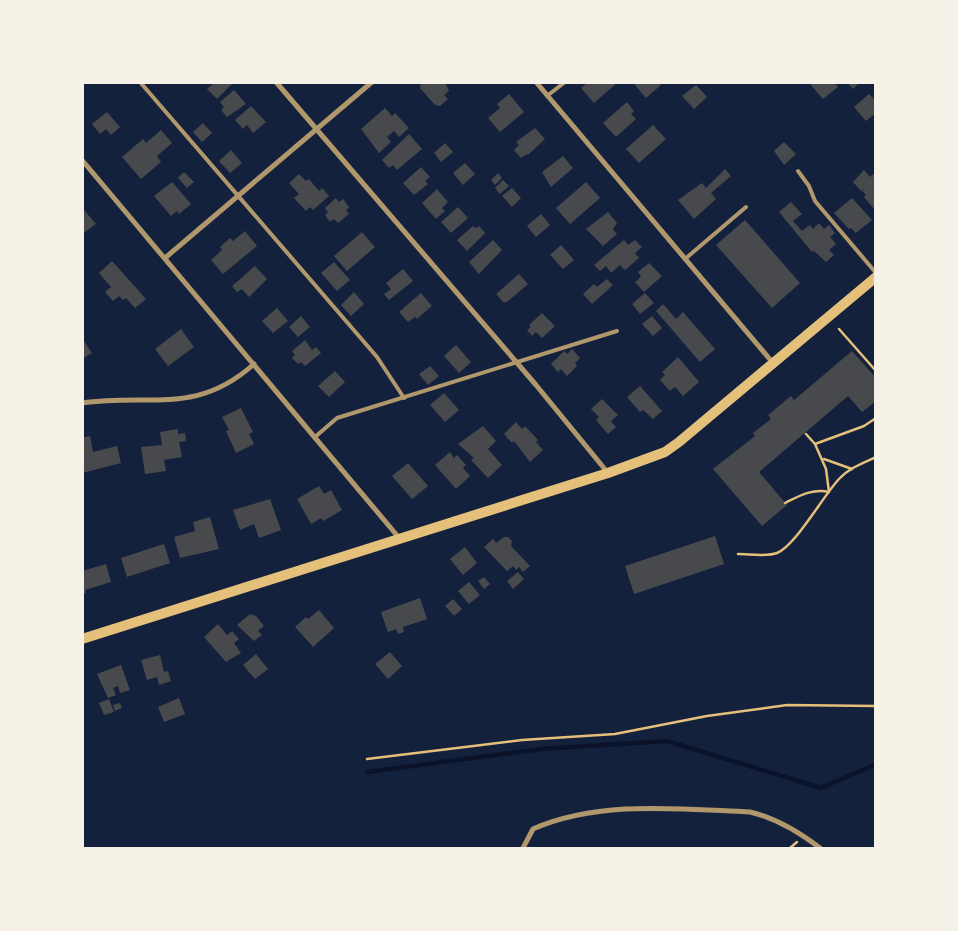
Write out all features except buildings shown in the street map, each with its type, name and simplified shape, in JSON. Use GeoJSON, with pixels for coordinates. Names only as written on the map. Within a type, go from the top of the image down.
{"type":"FeatureCollection","features":[{"type":"Feature","properties":{"kind":"main road"},"geometry":{"type":"LineString","coordinates":[[82,639],[608,473],[665,452],[774,363],[876,275]]}},
{"type":"Feature","properties":{"kind":"street"},"geometry":{"type":"LineString","coordinates":[[276,82],[316,132],[604,465],[608,473]]}},
{"type":"Feature","properties":{"kind":"street"},"geometry":{"type":"LineString","coordinates":[[165,258],[316,132],[372,82]]}},
{"type":"Feature","properties":{"kind":"street"},"geometry":{"type":"LineString","coordinates":[[536,82],[774,363]]}},
{"type":"Feature","properties":{"kind":"street"},"geometry":{"type":"LineString","coordinates":[[82,160],[400,539]]}},
{"type":"Feature","properties":{"kind":"street"},"geometry":{"type":"LineString","coordinates":[[82,403],[102,400],[181,400],[196,397],[224,386],[254,364]]}},
{"type":"Feature","properties":{"kind":"street"},"geometry":{"type":"LineString","coordinates":[[523,848],[533,829],[558,818],[640,808],[750,812],[766,816],[785,825],[820,848]]}},
{"type":"Feature","properties":{"kind":"lane"},"geometry":{"type":"LineString","coordinates":[[140,82],[377,357],[404,398]]}},
{"type":"Feature","properties":{"kind":"lane"},"geometry":{"type":"LineString","coordinates":[[547,96],[565,82]]}},
{"type":"Feature","properties":{"kind":"lane"},"geometry":{"type":"LineString","coordinates":[[798,171],[809,186],[815,201],[876,275]]}},
{"type":"Feature","properties":{"kind":"lane"},"geometry":{"type":"LineString","coordinates":[[685,259],[746,207]]}},
{"type":"Feature","properties":{"kind":"lane"},"geometry":{"type":"LineString","coordinates":[[315,437],[337,418],[517,364],[617,331]]}},
{"type":"Feature","properties":{"kind":"path"},"geometry":{"type":"LineString","coordinates":[[839,329],[876,371]]}},
{"type":"Feature","properties":{"kind":"path"},"geometry":{"type":"LineString","coordinates":[[815,444],[864,426],[876,418]]}},
{"type":"Feature","properties":{"kind":"path"},"geometry":{"type":"LineString","coordinates":[[806,434],[815,444],[823,458],[829,479],[829,492]]}},
{"type":"Feature","properties":{"kind":"path"},"geometry":{"type":"LineString","coordinates":[[738,554],[776,554],[785,547],[812,516],[840,478],[852,468],[876,457]]}},
{"type":"Feature","properties":{"kind":"path"},"geometry":{"type":"LineString","coordinates":[[823,458],[852,468]]}},
{"type":"Feature","properties":{"kind":"path"},"geometry":{"type":"LineString","coordinates":[[785,502],[820,490],[829,492]]}},
{"type":"Feature","properties":{"kind":"path"},"geometry":{"type":"LineString","coordinates":[[367,759],[522,740],[615,734],[707,716],[787,705],[876,706]]}},
{"type":"Feature","properties":{"kind":"waterway"},"geometry":{"type":"LineString","coordinates":[[367,772],[541,749],[667,741],[821,788],[876,764]]}}]}
